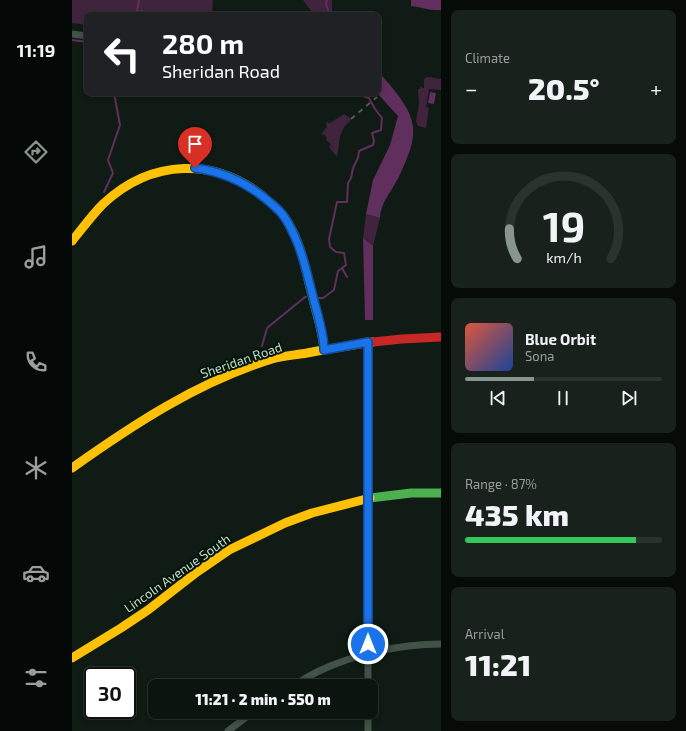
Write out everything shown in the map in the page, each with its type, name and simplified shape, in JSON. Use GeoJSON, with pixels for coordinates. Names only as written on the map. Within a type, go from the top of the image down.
{"type":"FeatureCollection","features":[{"type":"Feature","properties":{"kind":"street"},"geometry":{"type":"LineString","coordinates":[[72,34],[84,36]]}},
{"type":"Feature","properties":{"kind":"street"},"geometry":{"type":"LineString","coordinates":[[72,241],[103,204],[134,182],[145,177],[161,171],[183,167],[214,171],[228,175],[252,188],[268,200],[282,214],[294,235],[302,257],[321,330],[324,350]]}},
{"type":"Feature","properties":{"kind":"street","name":"Sheridan Road"},"geometry":{"type":"LineString","coordinates":[[72,468],[151,414],[198,388],[236,372],[274,359],[368,342],[441,337]]}},
{"type":"Feature","properties":{"kind":"street"},"geometry":{"type":"LineString","coordinates":[[368,342],[368,679]]}},
{"type":"Feature","properties":{"kind":"street","name":"Lincoln Avenue South"},"geometry":{"type":"LineString","coordinates":[[72,658],[148,610],[201,569],[255,536],[312,513],[345,504],[367,499],[411,493],[441,493]]}},
{"type":"Feature","properties":{"kind":"street"},"geometry":{"type":"LineString","coordinates":[[305,679],[319,671],[374,652],[404,647],[441,644]]}},
{"type":"Feature","properties":{"kind":"street"},"geometry":{"type":"LineString","coordinates":[[228,731],[244,719]]}},
{"type":"Feature","properties":{"kind":"street"},"geometry":{"type":"LineString","coordinates":[[368,719],[368,731]]}},
{"type":"Feature","properties":{"kind":"shaded area"},"geometry":{"type":"Polygon","coordinates":[[[72,0],[213,0],[212,12],[84,12],[84,25],[72,23],[72,0]]]}},
{"type":"Feature","properties":{"kind":"shaded area"},"geometry":{"type":"Polygon","coordinates":[[[303,0],[332,0],[332,12],[312,12],[303,0]]]}},
{"type":"Feature","properties":{"kind":"shaded area"},"geometry":{"type":"Polygon","coordinates":[[[411,0],[441,0],[441,10],[411,6],[411,0]]]}},
{"type":"Feature","properties":{"kind":"shaded area"},"geometry":{"type":"Polygon","coordinates":[[[381,75],[407,108],[413,125],[413,133],[409,152],[399,177],[383,204],[380,218],[366,214],[373,180],[390,145],[398,116],[380,96],[381,96],[381,75]]]}},
{"type":"Feature","properties":{"kind":"shaded area"},"geometry":{"type":"Polygon","coordinates":[[[427,77],[441,79],[441,90],[429,89],[426,107],[429,108],[426,128],[418,126],[416,121],[419,104],[418,89],[420,89],[420,87],[424,88],[424,79],[427,77]]]}},
{"type":"Feature","properties":{"kind":"shaded area"},"geometry":{"type":"Polygon","coordinates":[[[430,92],[436,93],[434,104],[428,103],[430,92]]]}},
{"type":"Feature","properties":{"kind":"shaded area"},"geometry":{"type":"Polygon","coordinates":[[[344,114],[351,120],[344,127],[340,136],[337,157],[329,147],[331,144],[326,140],[327,138],[325,135],[321,134],[327,127],[326,122],[330,123],[344,114]]]}},
{"type":"Feature","properties":{"kind":"shaded area"},"geometry":{"type":"Polygon","coordinates":[[[366,214],[380,218],[373,246],[363,238],[366,214]]]}},
{"type":"Feature","properties":{"kind":"shaded area"},"geometry":{"type":"Polygon","coordinates":[[[363,238],[373,246],[373,320],[365,320],[363,238]]]}},
{"type":"Feature","properties":{"kind":"waterway"},"geometry":{"type":"LineString","coordinates":[[137,11],[139,0]]}},
{"type":"Feature","properties":{"kind":"waterway"},"geometry":{"type":"LineString","coordinates":[[327,0],[326,4],[329,12]]}},
{"type":"Feature","properties":{"kind":"waterway"},"geometry":{"type":"LineString","coordinates":[[72,40],[84,42]]}},
{"type":"Feature","properties":{"kind":"waterway"},"geometry":{"type":"LineString","coordinates":[[104,192],[113,173],[108,160],[120,125],[115,96]]}},
{"type":"Feature","properties":{"kind":"waterway"},"geometry":{"type":"LineString","coordinates":[[319,298],[323,298],[334,290],[338,271],[346,265],[344,253],[336,252],[330,247],[329,239],[337,202],[347,202],[348,183],[358,158],[359,151],[373,145],[374,141],[372,133],[381,130],[382,118],[369,98],[365,96]]}},
{"type":"Feature","properties":{"kind":"waterway"},"geometry":{"type":"LineString","coordinates":[[342,268],[347,277]]}},
{"type":"Feature","properties":{"kind":"waterway"},"geometry":{"type":"LineString","coordinates":[[262,346],[267,328],[306,297]]}},
{"type":"Feature","properties":{"kind":"railway"},"geometry":{"type":"LineString","coordinates":[[351,119],[377,97]]}},
{"type":"Feature","properties":{"kind":"traffic: fast"},"geometry":{"type":"LineString","coordinates":[[266,199],[283,215],[296,239],[303,259],[320,324],[324,350]]}},
{"type":"Feature","properties":{"kind":"traffic: fast"},"geometry":{"type":"LineString","coordinates":[[370,498],[411,493],[441,493]]}},
{"type":"Feature","properties":{"kind":"traffic: slow"},"geometry":{"type":"LineString","coordinates":[[72,241],[99,208],[122,189],[142,178],[162,171],[184,168],[205,170],[226,175],[247,185],[266,199]]}},
{"type":"Feature","properties":{"kind":"traffic: slow"},"geometry":{"type":"LineString","coordinates":[[72,468],[143,420],[193,392],[245,368],[276,358],[373,342]]}},
{"type":"Feature","properties":{"kind":"traffic: slow"},"geometry":{"type":"LineString","coordinates":[[72,658],[148,610],[197,572],[229,550],[285,523],[312,513],[370,498]]}},
{"type":"Feature","properties":{"kind":"traffic: jam"},"geometry":{"type":"LineString","coordinates":[[373,342],[441,337]]}},
{"type":"Feature","properties":{"kind":"route"},"geometry":{"type":"LineString","coordinates":[[195,168],[228,175],[244,183],[268,200],[282,214],[294,235],[302,257],[322,333],[324,350],[368,342],[368,644]]}}]}
